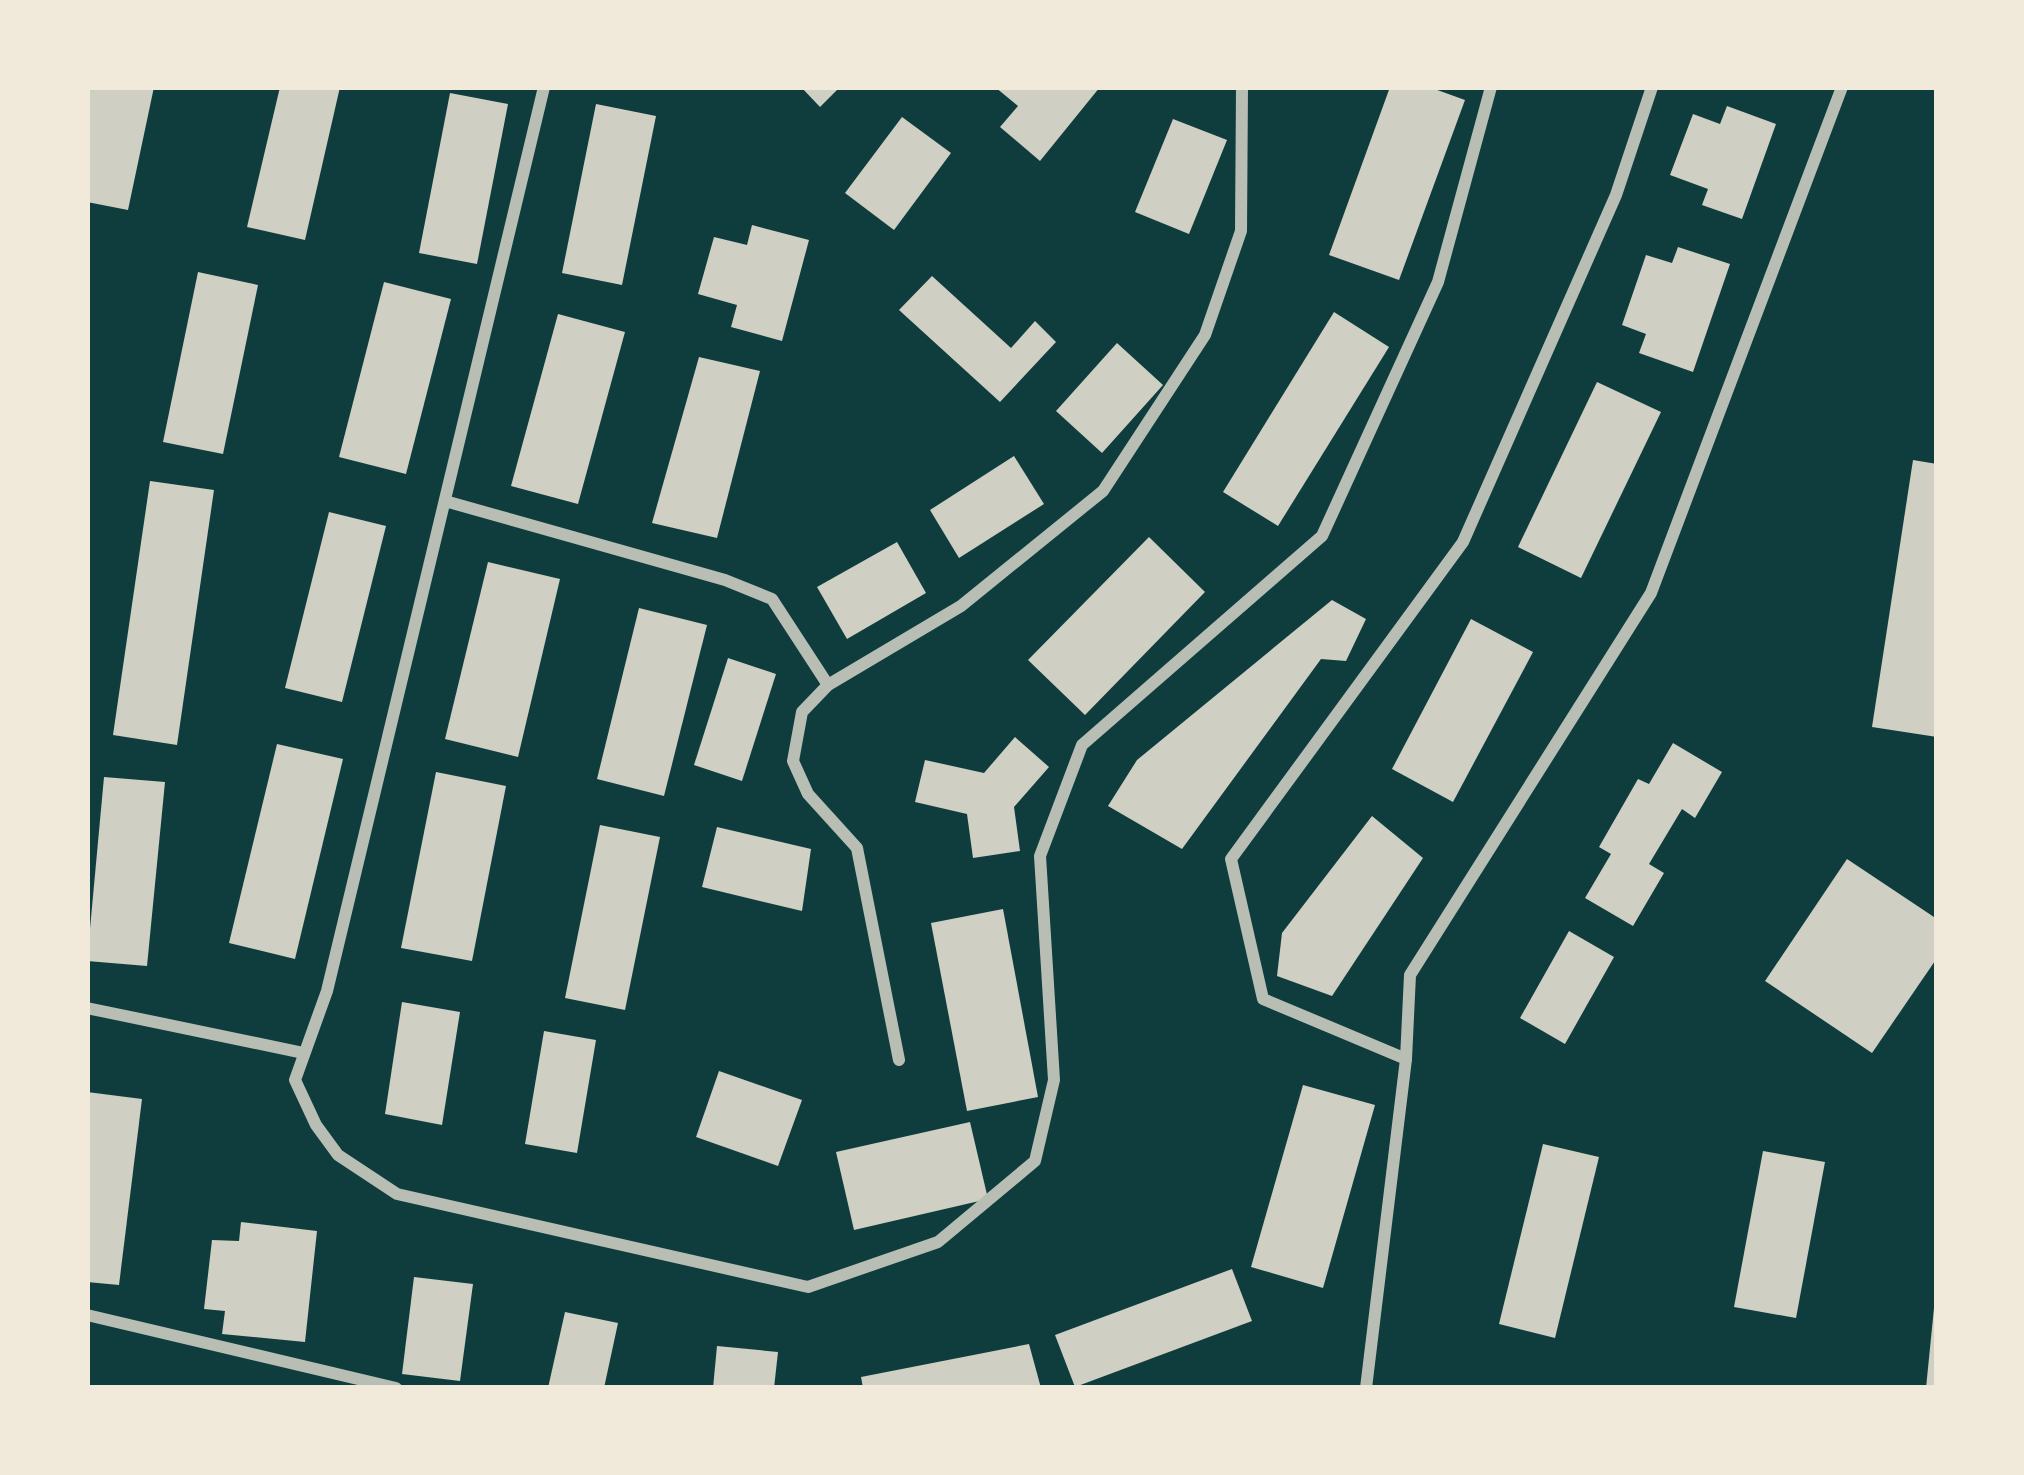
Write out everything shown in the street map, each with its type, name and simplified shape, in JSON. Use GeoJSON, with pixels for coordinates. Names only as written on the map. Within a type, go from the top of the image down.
{"type":"FeatureCollection","features":[{"type":"Feature","properties":{"kind":"street"},"geometry":{"type":"LineString","coordinates":[[544,87],[327,991],[295,1080],[316,1125],[338,1155],[397,1194],[808,1287],[938,1242],[1035,1161],[1054,1080],[1040,856],[1082,745],[1322,536],[1438,282],[1491,87]]}},
{"type":"Feature","properties":{"kind":"street"},"geometry":{"type":"LineString","coordinates":[[899,1060],[857,848],[808,794],[793,761],[802,712],[828,685],[961,606],[1103,491],[1204,334],[1241,231],[1242,87]]}},
{"type":"Feature","properties":{"kind":"street"},"geometry":{"type":"LineString","coordinates":[[1406,1059],[1263,999],[1231,859],[1463,542],[1616,195],[1652,87]]}},
{"type":"Feature","properties":{"kind":"street"},"geometry":{"type":"LineString","coordinates":[[1366,1388],[1406,1059],[1410,976],[1651,593],[1842,87]]}},
{"type":"Feature","properties":{"kind":"street"},"geometry":{"type":"LineString","coordinates":[[445,500],[725,580],[772,599],[828,685]]}},
{"type":"Feature","properties":{"kind":"street"},"geometry":{"type":"LineString","coordinates":[[87,1008],[304,1053]]}},
{"type":"Feature","properties":{"kind":"street"},"geometry":{"type":"LineString","coordinates":[[87,1315],[396,1388]]}},
{"type":"Feature","properties":{"kind":"building"},"geometry":{"type":"Polygon","coordinates":[[[87,87],[154,87],[128,210],[87,202],[87,87]]]}},
{"type":"Feature","properties":{"kind":"building"},"geometry":{"type":"Polygon","coordinates":[[[280,87],[340,87],[305,240],[247,227],[280,87]]]}},
{"type":"Feature","properties":{"kind":"building"},"geometry":{"type":"Polygon","coordinates":[[[801,87],[840,87],[820,107],[801,87]]]}},
{"type":"Feature","properties":{"kind":"building"},"geometry":{"type":"Polygon","coordinates":[[[995,87],[1100,87],[1040,161],[1000,127],[1018,106],[995,87]]]}},
{"type":"Feature","properties":{"kind":"building"},"geometry":{"type":"Polygon","coordinates":[[[1390,87],[1429,87],[1465,100],[1399,280],[1329,255],[1390,87]]]}},
{"type":"Feature","properties":{"kind":"building"},"geometry":{"type":"Polygon","coordinates":[[[450,93],[508,104],[477,264],[419,253],[450,93]]]}},
{"type":"Feature","properties":{"kind":"building"},"geometry":{"type":"Polygon","coordinates":[[[596,104],[656,116],[622,285],[562,273],[596,104]]]}},
{"type":"Feature","properties":{"kind":"building"},"geometry":{"type":"Polygon","coordinates":[[[1727,106],[1776,124],[1742,219],[1702,205],[1708,189],[1670,175],[1693,114],[1720,124],[1727,106]]]}},
{"type":"Feature","properties":{"kind":"building"},"geometry":{"type":"Polygon","coordinates":[[[902,117],[951,153],[894,230],[845,193],[902,117]]]}},
{"type":"Feature","properties":{"kind":"building"},"geometry":{"type":"Polygon","coordinates":[[[1173,119],[1227,140],[1189,234],[1135,212],[1173,119]]]}},
{"type":"Feature","properties":{"kind":"building"},"geometry":{"type":"Polygon","coordinates":[[[752,225],[809,240],[782,341],[731,327],[737,305],[698,294],[714,237],[747,245],[752,225]]]}},
{"type":"Feature","properties":{"kind":"building"},"geometry":{"type":"Polygon","coordinates":[[[1678,247],[1730,264],[1693,372],[1639,353],[1646,334],[1622,325],[1646,255],[1672,263],[1678,247]]]}},
{"type":"Feature","properties":{"kind":"building"},"geometry":{"type":"Polygon","coordinates":[[[198,272],[258,285],[223,454],[163,442],[198,272]]]}},
{"type":"Feature","properties":{"kind":"building"},"geometry":{"type":"Polygon","coordinates":[[[932,276],[1011,348],[1035,321],[1056,342],[1000,402],[899,310],[932,276]]]}},
{"type":"Feature","properties":{"kind":"building"},"geometry":{"type":"Polygon","coordinates":[[[384,282],[451,299],[406,474],[339,457],[384,282]]]}},
{"type":"Feature","properties":{"kind":"building"},"geometry":{"type":"Polygon","coordinates":[[[1334,312],[1389,347],[1278,526],[1223,492],[1334,312]]]}},
{"type":"Feature","properties":{"kind":"building"},"geometry":{"type":"Polygon","coordinates":[[[558,314],[625,332],[578,504],[511,486],[558,314]]]}},
{"type":"Feature","properties":{"kind":"building"},"geometry":{"type":"Polygon","coordinates":[[[1117,343],[1163,385],[1102,453],[1056,411],[1117,343]]]}},
{"type":"Feature","properties":{"kind":"building"},"geometry":{"type":"Polygon","coordinates":[[[699,357],[760,371],[717,538],[652,523],[699,357]]]}},
{"type":"Feature","properties":{"kind":"building"},"geometry":{"type":"Polygon","coordinates":[[[1597,382],[1661,412],[1581,578],[1518,547],[1597,382]]]}},
{"type":"Feature","properties":{"kind":"building"},"geometry":{"type":"Polygon","coordinates":[[[1014,456],[1044,504],[959,558],[930,510],[1014,456]]]}},
{"type":"Feature","properties":{"kind":"building"},"geometry":{"type":"Polygon","coordinates":[[[1913,460],[1937,464],[1937,737],[1872,727],[1913,460]]]}},
{"type":"Feature","properties":{"kind":"building"},"geometry":{"type":"Polygon","coordinates":[[[150,481],[214,490],[177,745],[113,735],[150,481]]]}},
{"type":"Feature","properties":{"kind":"building"},"geometry":{"type":"Polygon","coordinates":[[[329,512],[386,526],[342,702],[285,688],[329,512]]]}},
{"type":"Feature","properties":{"kind":"building"},"geometry":{"type":"Polygon","coordinates":[[[1149,537],[1205,592],[1085,715],[1028,660],[1149,537]]]}},
{"type":"Feature","properties":{"kind":"building"},"geometry":{"type":"Polygon","coordinates":[[[897,542],[926,593],[847,639],[817,587],[897,542]]]}},
{"type":"Feature","properties":{"kind":"building"},"geometry":{"type":"Polygon","coordinates":[[[488,562],[560,579],[518,757],[445,739],[488,562]]]}},
{"type":"Feature","properties":{"kind":"building"},"geometry":{"type":"Polygon","coordinates":[[[1332,600],[1366,619],[1346,661],[1321,659],[1182,849],[1108,806],[1137,760],[1332,600]]]}},
{"type":"Feature","properties":{"kind":"building"},"geometry":{"type":"Polygon","coordinates":[[[639,608],[707,625],[664,796],[597,779],[639,608]]]}},
{"type":"Feature","properties":{"kind":"building"},"geometry":{"type":"Polygon","coordinates":[[[1471,619],[1533,652],[1453,802],[1392,769],[1471,619]]]}},
{"type":"Feature","properties":{"kind":"building"},"geometry":{"type":"Polygon","coordinates":[[[728,658],[776,674],[742,781],[694,765],[728,658]]]}},
{"type":"Feature","properties":{"kind":"building"},"geometry":{"type":"Polygon","coordinates":[[[1015,737],[1049,767],[1014,807],[1020,851],[973,858],[967,814],[915,802],[925,760],[984,773],[1015,737]]]}},
{"type":"Feature","properties":{"kind":"building"},"geometry":{"type":"Polygon","coordinates":[[[1673,743],[1722,772],[1695,818],[1682,809],[1649,864],[1664,873],[1633,926],[1585,898],[1611,854],[1599,847],[1638,779],[1649,784],[1673,743]]]}},
{"type":"Feature","properties":{"kind":"building"},"geometry":{"type":"Polygon","coordinates":[[[277,744],[343,759],[295,959],[229,943],[277,744]]]}},
{"type":"Feature","properties":{"kind":"building"},"geometry":{"type":"Polygon","coordinates":[[[436,772],[506,786],[472,961],[401,948],[436,772]]]}},
{"type":"Feature","properties":{"kind":"building"},"geometry":{"type":"Polygon","coordinates":[[[104,777],[165,782],[147,966],[87,961],[104,777]]]}},
{"type":"Feature","properties":{"kind":"building"},"geometry":{"type":"Polygon","coordinates":[[[1372,816],[1423,858],[1332,996],[1277,976],[1282,933],[1372,816]]]}},
{"type":"Feature","properties":{"kind":"building"},"geometry":{"type":"Polygon","coordinates":[[[600,825],[660,837],[625,1010],[565,998],[600,825]]]}},
{"type":"Feature","properties":{"kind":"building"},"geometry":{"type":"Polygon","coordinates":[[[717,827],[811,849],[802,911],[702,887],[717,827]]]}},
{"type":"Feature","properties":{"kind":"building"},"geometry":{"type":"Polygon","coordinates":[[[1847,859],[1937,919],[1937,958],[1872,1053],[1765,981],[1847,859]]]}},
{"type":"Feature","properties":{"kind":"building"},"geometry":{"type":"Polygon","coordinates":[[[1003,909],[1038,1097],[967,1111],[931,923],[1003,909]]]}},
{"type":"Feature","properties":{"kind":"building"},"geometry":{"type":"Polygon","coordinates":[[[1569,931],[1614,957],[1565,1044],[1520,1018],[1569,931]]]}},
{"type":"Feature","properties":{"kind":"building"},"geometry":{"type":"Polygon","coordinates":[[[402,1002],[460,1012],[442,1125],[385,1114],[402,1002]]]}},
{"type":"Feature","properties":{"kind":"building"},"geometry":{"type":"Polygon","coordinates":[[[544,1031],[596,1040],[577,1153],[525,1144],[544,1031]]]}},
{"type":"Feature","properties":{"kind":"building"},"geometry":{"type":"Polygon","coordinates":[[[719,1071],[802,1100],[778,1166],[696,1137],[719,1071]]]}},
{"type":"Feature","properties":{"kind":"building"},"geometry":{"type":"Polygon","coordinates":[[[1303,1085],[1375,1105],[1323,1288],[1251,1267],[1303,1085]]]}},
{"type":"Feature","properties":{"kind":"building"},"geometry":{"type":"Polygon","coordinates":[[[87,1092],[142,1099],[119,1285],[87,1282],[87,1092]]]}},
{"type":"Feature","properties":{"kind":"building"},"geometry":{"type":"Polygon","coordinates":[[[970,1122],[988,1199],[854,1230],[836,1152],[970,1122]]]}},
{"type":"Feature","properties":{"kind":"building"},"geometry":{"type":"Polygon","coordinates":[[[1543,1144],[1599,1157],[1555,1338],[1499,1324],[1543,1144]]]}},
{"type":"Feature","properties":{"kind":"building"},"geometry":{"type":"Polygon","coordinates":[[[1763,1151],[1825,1162],[1796,1318],[1734,1307],[1763,1151]]]}},
{"type":"Feature","properties":{"kind":"building"},"geometry":{"type":"Polygon","coordinates":[[[241,1222],[317,1231],[305,1342],[222,1334],[225,1311],[204,1309],[212,1240],[239,1241],[241,1222]]]}},
{"type":"Feature","properties":{"kind":"building"},"geometry":{"type":"Polygon","coordinates":[[[1232,1269],[1252,1321],[1075,1387],[1055,1335],[1232,1269]]]}},
{"type":"Feature","properties":{"kind":"building"},"geometry":{"type":"Polygon","coordinates":[[[414,1277],[473,1284],[460,1381],[402,1374],[414,1277]]]}},
{"type":"Feature","properties":{"kind":"building"},"geometry":{"type":"Polygon","coordinates":[[[1934,1308],[1937,1388],[1926,1388],[1934,1308]]]}},
{"type":"Feature","properties":{"kind":"building"},"geometry":{"type":"Polygon","coordinates":[[[565,1312],[618,1323],[604,1388],[548,1388],[565,1312]]]}},
{"type":"Feature","properties":{"kind":"building"},"geometry":{"type":"Polygon","coordinates":[[[1029,1344],[1041,1388],[863,1388],[861,1377],[1029,1344]]]}},
{"type":"Feature","properties":{"kind":"building"},"geometry":{"type":"Polygon","coordinates":[[[717,1346],[778,1352],[774,1388],[713,1388],[717,1346]]]}}]}
